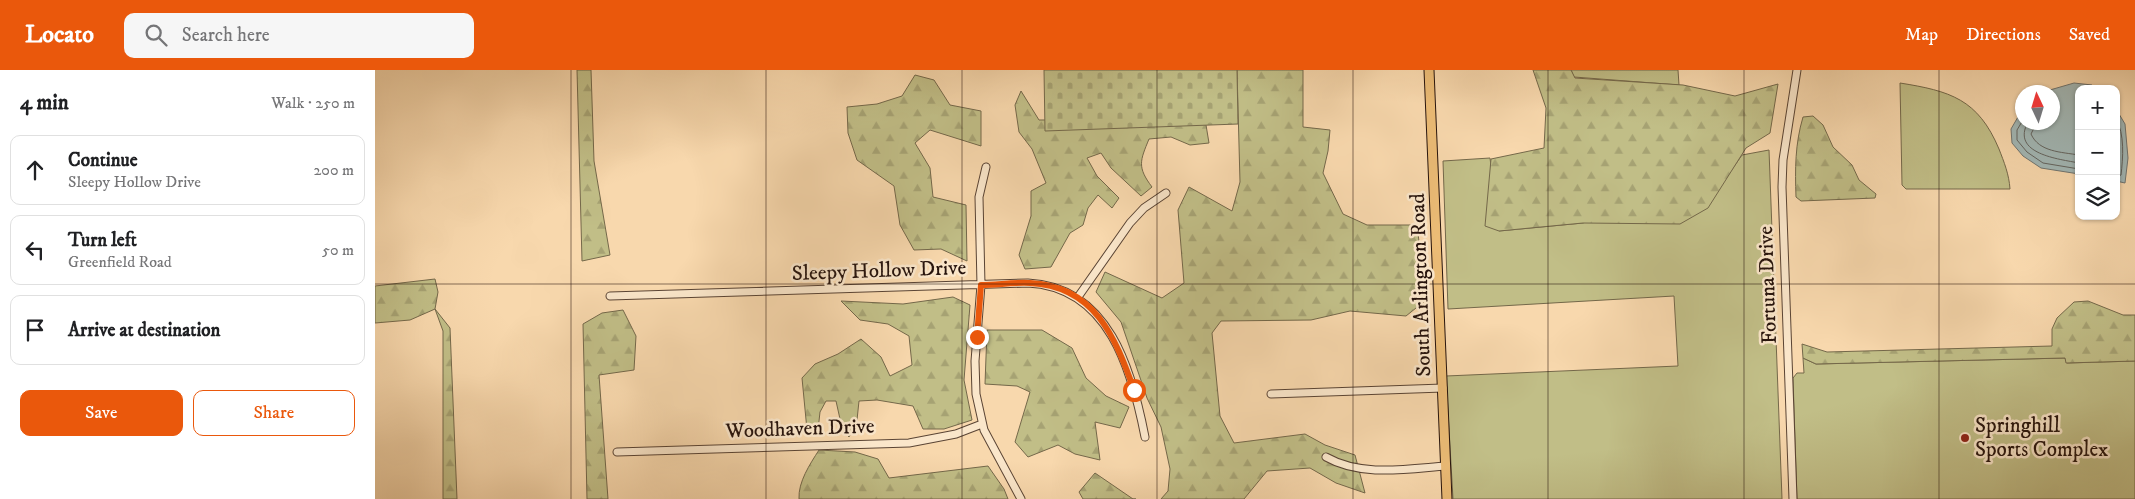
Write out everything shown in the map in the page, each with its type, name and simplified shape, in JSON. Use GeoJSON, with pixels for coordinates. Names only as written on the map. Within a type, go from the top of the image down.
{"type":"FeatureCollection","features":[{"type":"Feature","properties":{"kind":"main road","name":"South Arlington Road"},"geometry":{"type":"LineString","coordinates":[[1429,70],[1447,499]]}},
{"type":"Feature","properties":{"kind":"street","name":"Fortuna Drive"},"geometry":{"type":"LineString","coordinates":[[1793,499],[1782,187],[1783,160],[1797,70]]}},
{"type":"Feature","properties":{"kind":"street"},"geometry":{"type":"LineString","coordinates":[[986,167],[979,197],[981,285],[975,380],[983,424],[1021,499]]}},
{"type":"Feature","properties":{"kind":"street"},"geometry":{"type":"LineString","coordinates":[[1078,297],[1134,218],[1143,208],[1166,193]]}},
{"type":"Feature","properties":{"kind":"street","name":"Sleepy Hollow Drive"},"geometry":{"type":"LineString","coordinates":[[610,296],[1033,283],[1057,288],[1078,297],[1093,309],[1102,320],[1120,353],[1136,396],[1145,437]]}},
{"type":"Feature","properties":{"kind":"street"},"geometry":{"type":"LineString","coordinates":[[1271,394],[1443,388]]}},
{"type":"Feature","properties":{"kind":"street","name":"Woodhaven Drive"},"geometry":{"type":"LineString","coordinates":[[617,452],[909,443],[956,434],[983,424]]}},
{"type":"Feature","properties":{"kind":"street"},"geometry":{"type":"LineString","coordinates":[[1326,457],[1342,465],[1364,469],[1446,466]]}},
{"type":"Feature","properties":{"kind":"green space"},"geometry":{"type":"Polygon","coordinates":[[[577,70],[591,70],[594,161],[610,255],[582,261],[577,70]]]}},
{"type":"Feature","properties":{"kind":"green space"},"geometry":{"type":"Polygon","coordinates":[[[1044,70],[1237,70],[1238,124],[1045,131],[1044,70]]]}},
{"type":"Feature","properties":{"kind":"green space"},"geometry":{"type":"Polygon","coordinates":[[[1237,70],[1303,70],[1303,127],[1330,130],[1323,173],[1343,214],[1367,225],[1417,225],[1426,300],[1406,316],[1350,311],[1311,320],[1221,321],[1212,333],[1220,416],[1234,443],[1305,434],[1325,445],[1355,455],[1365,493],[1336,483],[1310,468],[1267,471],[1244,499],[1161,499],[1168,491],[1170,469],[1161,427],[1147,398],[1121,322],[1096,292],[1105,272],[1162,298],[1184,283],[1178,210],[1189,187],[1232,211],[1240,182],[1237,70]]]}},
{"type":"Feature","properties":{"kind":"green space"},"geometry":{"type":"Polygon","coordinates":[[[1533,70],[1571,70],[1575,78],[1683,85],[1735,96],[1778,84],[1770,133],[1746,148],[1708,208],[1680,224],[1583,223],[1499,231],[1485,226],[1491,159],[1544,148],[1546,108],[1533,70]]]}},
{"type":"Feature","properties":{"kind":"green space"},"geometry":{"type":"Polygon","coordinates":[[[1571,70],[1678,70],[1679,85],[1574,77],[1571,70]]]}},
{"type":"Feature","properties":{"kind":"green space"},"geometry":{"type":"Polygon","coordinates":[[[915,75],[934,80],[950,105],[981,111],[981,146],[930,130],[915,143],[930,168],[933,197],[966,205],[967,261],[941,249],[914,250],[900,225],[894,186],[857,160],[848,133],[847,107],[877,104],[902,96],[915,75]]]}},
{"type":"Feature","properties":{"kind":"green space"},"geometry":{"type":"Polygon","coordinates":[[[1900,83],[1948,94],[1972,108],[1991,132],[1999,149],[2010,189],[1906,189],[1902,185],[1900,83]]]}},
{"type":"Feature","properties":{"kind":"green space"},"geometry":{"type":"Polygon","coordinates":[[[1021,91],[1039,120],[1205,119],[1209,143],[1190,145],[1171,137],[1149,139],[1141,164],[1144,174],[1152,187],[1141,196],[1111,168],[1101,153],[1087,158],[1097,176],[1119,198],[1112,208],[1098,195],[1088,208],[1083,225],[1070,233],[1051,267],[1025,269],[1019,255],[1031,216],[1031,191],[1046,183],[1032,149],[1019,132],[1015,105],[1021,91]]]}},
{"type":"Feature","properties":{"kind":"green space"},"geometry":{"type":"Polygon","coordinates":[[[1813,116],[1823,125],[1833,147],[1852,165],[1859,180],[1876,194],[1875,198],[1801,201],[1796,197],[1796,157],[1800,127],[1803,117],[1813,116]]]}},
{"type":"Feature","properties":{"kind":"green space"},"geometry":{"type":"Polygon","coordinates":[[[1769,150],[1782,499],[1453,499],[1446,376],[1678,366],[1674,296],[1448,309],[1443,161],[1490,158],[1499,231],[1583,223],[1726,178],[1742,155],[1769,150]]]}},
{"type":"Feature","properties":{"kind":"green space"},"geometry":{"type":"Polygon","coordinates":[[[435,279],[438,292],[435,309],[410,320],[375,323],[375,286],[435,279]]]}},
{"type":"Feature","properties":{"kind":"green space"},"geometry":{"type":"Polygon","coordinates":[[[953,297],[970,305],[964,380],[972,420],[944,429],[923,429],[913,406],[877,400],[859,401],[857,420],[849,437],[842,428],[836,401],[826,401],[820,412],[818,430],[807,430],[802,378],[815,364],[838,354],[861,339],[881,357],[890,376],[912,365],[909,336],[888,324],[860,320],[841,301],[903,304],[953,297]]]}},
{"type":"Feature","properties":{"kind":"green space"},"geometry":{"type":"Polygon","coordinates":[[[2088,301],[2123,315],[2135,315],[2135,361],[2066,363],[2065,358],[1816,364],[1803,358],[1802,344],[1827,352],[2052,346],[2052,329],[2057,318],[2074,302],[2088,301]]]}},
{"type":"Feature","properties":{"kind":"green space"},"geometry":{"type":"Polygon","coordinates":[[[435,309],[450,328],[457,499],[443,499],[443,331],[435,309]]]}},
{"type":"Feature","properties":{"kind":"green space"},"geometry":{"type":"Polygon","coordinates":[[[623,310],[636,336],[634,370],[599,375],[608,499],[587,499],[583,324],[602,313],[623,310]]]}},
{"type":"Feature","properties":{"kind":"green space"},"geometry":{"type":"Polygon","coordinates":[[[987,330],[1042,330],[1072,348],[1086,378],[1106,396],[1129,407],[1120,428],[1095,422],[1100,460],[1075,454],[1058,445],[1028,457],[1015,442],[1030,392],[1017,386],[985,384],[987,330]]]}},
{"type":"Feature","properties":{"kind":"green space","name":"Springhill Sports Complex"},"geometry":{"type":"Polygon","coordinates":[[[1803,358],[1816,364],[2065,358],[2067,363],[2135,361],[2135,499],[1797,499],[1793,378],[1797,373],[1804,373],[1803,358]]]}},
{"type":"Feature","properties":{"kind":"green space"},"geometry":{"type":"Polygon","coordinates":[[[819,450],[855,452],[878,459],[889,478],[988,466],[1004,489],[1008,499],[799,499],[800,486],[808,467],[819,450]]]}},
{"type":"Feature","properties":{"kind":"green space"},"geometry":{"type":"Polygon","coordinates":[[[1095,473],[1133,499],[1083,499],[1079,492],[1095,473]]]}},
{"type":"Feature","properties":{"kind":"water"},"geometry":{"type":"Polygon","coordinates":[[[2074,83],[2092,85],[2075,85],[2075,173],[2041,168],[2023,156],[2012,143],[2011,129],[2015,122],[2015,130],[2060,130],[2060,87],[2074,83]]]}},
{"type":"Feature","properties":{"kind":"water"},"geometry":{"type":"Polygon","coordinates":[[[2120,116],[2125,124],[2128,158],[2125,183],[2120,182],[2120,116]]]}},
{"type":"Feature","properties":{"kind":"place","name":"Springhill Sports Complex"},"geometry":{"type":"Point","coordinates":[1965,438]}},
{"type":"Feature","properties":{"kind":"route"},"geometry":{"type":"LineString","coordinates":[[977,337],[981,285],[1033,283],[1057,288],[1078,297],[1093,309],[1102,320],[1120,353],[1134,390]]}}]}
